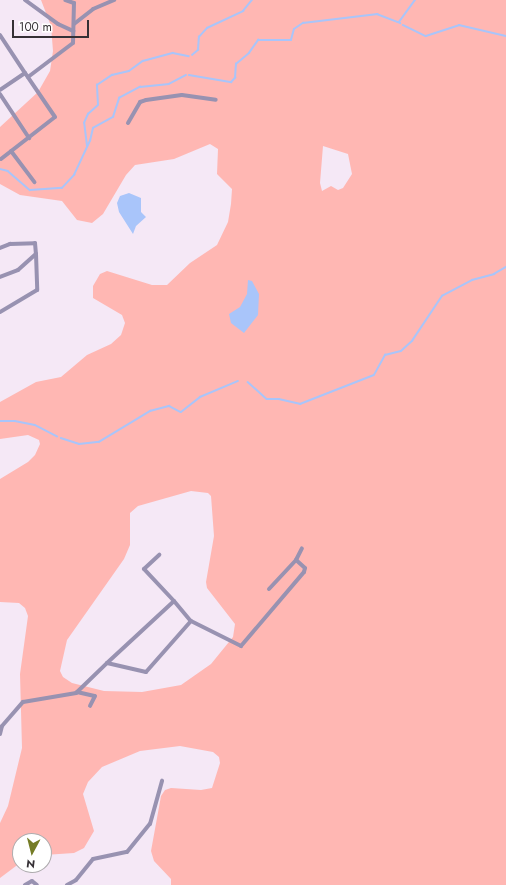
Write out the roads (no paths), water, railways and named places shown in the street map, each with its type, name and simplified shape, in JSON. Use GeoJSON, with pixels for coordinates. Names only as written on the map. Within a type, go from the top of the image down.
{"type":"FeatureCollection","features":[{"type":"Feature","properties":{"kind":"street"},"geometry":{"type":"LineString","coordinates":[[25,0],[58,24],[73,31]]}},
{"type":"Feature","properties":{"kind":"street"},"geometry":{"type":"LineString","coordinates":[[0,90],[27,75],[73,43],[74,3],[65,0]]}},
{"type":"Feature","properties":{"kind":"street"},"geometry":{"type":"LineString","coordinates":[[74,24],[94,9],[114,0]]}},
{"type":"Feature","properties":{"kind":"street"},"geometry":{"type":"LineString","coordinates":[[0,35],[55,117],[1,159]]}},
{"type":"Feature","properties":{"kind":"street"},"geometry":{"type":"LineString","coordinates":[[0,94],[29,138]]}},
{"type":"Feature","properties":{"kind":"street"},"geometry":{"type":"LineString","coordinates":[[128,123],[140,102],[146,100],[182,95],[216,100]]}},
{"type":"Feature","properties":{"kind":"street"},"geometry":{"type":"LineString","coordinates":[[11,151],[34,182]]}},
{"type":"Feature","properties":{"kind":"street"},"geometry":{"type":"LineString","coordinates":[[0,248],[10,244],[35,243],[37,290],[0,312]]}},
{"type":"Feature","properties":{"kind":"street"},"geometry":{"type":"LineString","coordinates":[[0,277],[18,270],[36,254]]}},
{"type":"Feature","properties":{"kind":"street"},"geometry":{"type":"LineString","coordinates":[[269,589],[296,560],[302,548]]}},
{"type":"Feature","properties":{"kind":"street"},"geometry":{"type":"LineString","coordinates":[[159,555],[144,569],[191,621],[241,646],[304,572],[305,568],[296,560]]}},
{"type":"Feature","properties":{"kind":"street"},"geometry":{"type":"LineString","coordinates":[[77,692],[174,601]]}},
{"type":"Feature","properties":{"kind":"street"},"geometry":{"type":"LineString","coordinates":[[107,663],[146,672],[191,621]]}},
{"type":"Feature","properties":{"kind":"street"},"geometry":{"type":"LineString","coordinates":[[0,734],[2,726],[23,702],[77,692],[95,696],[90,706]]}},
{"type":"Feature","properties":{"kind":"street"},"geometry":{"type":"LineString","coordinates":[[67,885],[76,880],[93,859],[127,852],[150,824],[162,781]]}},
{"type":"Feature","properties":{"kind":"street"},"geometry":{"type":"LineString","coordinates":[[25,885],[32,881],[37,885]]}},
{"type":"Feature","properties":{"kind":"water"},"geometry":{"type":"Polygon","coordinates":[[[129,193],[141,198],[141,212],[146,217],[136,226],[133,234],[119,212],[117,203],[120,196],[129,193]]]}},
{"type":"Feature","properties":{"kind":"water"},"geometry":{"type":"Polygon","coordinates":[[[248,280],[252,281],[259,294],[258,315],[244,333],[231,323],[229,314],[240,307],[247,294],[248,280]]]}},
{"type":"Feature","properties":{"kind":"waterway"},"geometry":{"type":"LineString","coordinates":[[192,55],[198,50],[199,37],[207,28],[243,11],[252,0]]}},
{"type":"Feature","properties":{"kind":"waterway"},"geometry":{"type":"LineString","coordinates":[[399,22],[415,0]]}},
{"type":"Feature","properties":{"kind":"waterway"},"geometry":{"type":"LineString","coordinates":[[189,75],[231,82],[235,78],[236,64],[249,53],[258,40],[291,40],[294,29],[303,23],[377,14],[400,23]]}},
{"type":"Feature","properties":{"kind":"waterway"},"geometry":{"type":"LineString","coordinates":[[403,25],[426,36],[459,25],[506,36]]}},
{"type":"Feature","properties":{"kind":"waterway"},"geometry":{"type":"LineString","coordinates":[[87,146],[84,123],[88,114],[98,105],[97,85],[112,75],[129,71],[143,61],[173,53],[189,56]]}},
{"type":"Feature","properties":{"kind":"waterway"},"geometry":{"type":"LineString","coordinates":[[0,169],[8,171],[30,190],[62,188],[74,175],[90,141],[93,128],[113,117],[119,98],[140,87],[169,84],[186,75]]}},
{"type":"Feature","properties":{"kind":"waterway"},"geometry":{"type":"LineString","coordinates":[[248,382],[267,399],[279,399],[300,404],[374,375],[385,355],[401,351],[412,341],[442,296],[472,280],[494,274],[506,267]]}},
{"type":"Feature","properties":{"kind":"waterway"},"geometry":{"type":"LineString","coordinates":[[61,438],[79,444],[99,442],[150,411],[169,406],[181,412],[200,397],[238,381]]}},
{"type":"Feature","properties":{"kind":"waterway"},"geometry":{"type":"LineString","coordinates":[[0,421],[15,421],[35,425],[57,436]]}}]}
